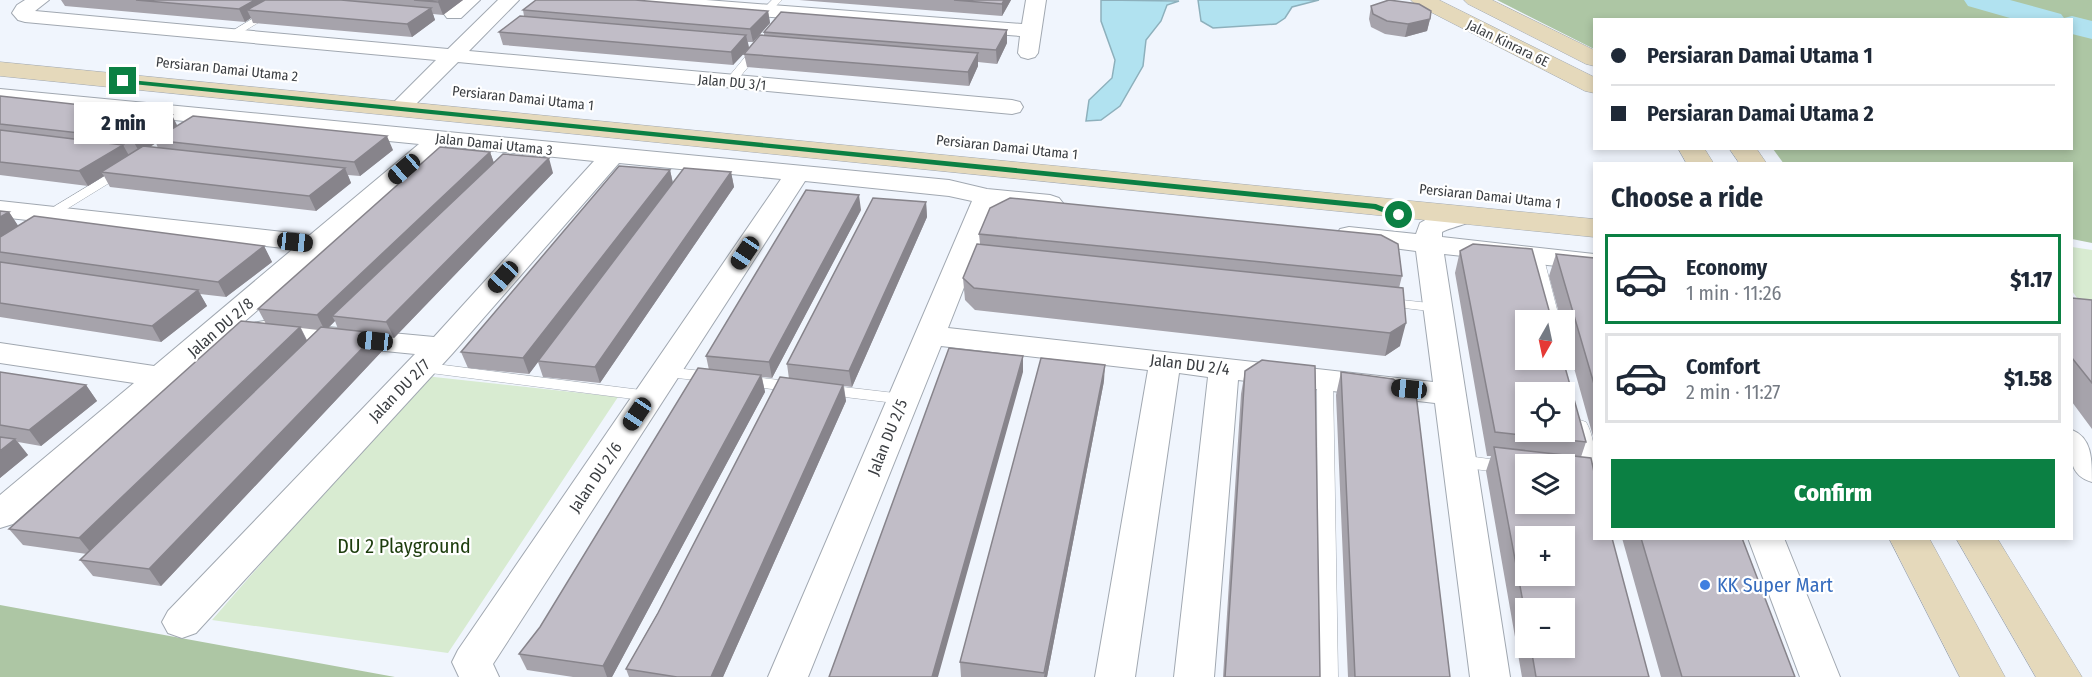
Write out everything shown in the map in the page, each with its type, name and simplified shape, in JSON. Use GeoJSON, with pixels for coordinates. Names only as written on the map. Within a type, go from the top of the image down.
{"type":"FeatureCollection","features":[{"type":"Feature","properties":{"kind":"street","name":"Jalan DU 3/1"},"geometry":{"type":"LineString","coordinates":[[39,0],[24,9],[22,13],[24,16],[1012,107]]}},
{"type":"Feature","properties":{"kind":"street"},"geometry":{"type":"LineString","coordinates":[[454,14],[470,0]]}},
{"type":"Feature","properties":{"kind":"street"},"geometry":{"type":"LineString","coordinates":[[405,94],[451,56],[509,0]]}},
{"type":"Feature","properties":{"kind":"street"},"geometry":{"type":"LineString","coordinates":[[630,0],[1032,30]]}},
{"type":"Feature","properties":{"kind":"street"},"geometry":{"type":"LineString","coordinates":[[1028,53],[1036,0]]}},
{"type":"Feature","properties":{"kind":"street","name":"Jalan Kinrara 6E"},"geometry":{"type":"LineString","coordinates":[[1422,0],[1593,86]]}},
{"type":"Feature","properties":{"kind":"street","name":"Jalan Kinrara 6E"},"geometry":{"type":"LineString","coordinates":[[1475,0],[1593,59]]}},
{"type":"Feature","properties":{"kind":"street","name":"Persiaran Damai Utama 2"},"geometry":{"type":"LineString","coordinates":[[2,65],[173,64]]}},
{"type":"Feature","properties":{"kind":"street","name":"Persiaran Damai Utama 2"},"geometry":{"type":"LineString","coordinates":[[2,65],[405,94]]}},
{"type":"Feature","properties":{"kind":"street","name":"Persiaran Damai Utama 1"},"geometry":{"type":"LineString","coordinates":[[405,94],[1376,206],[1593,228]]}},
{"type":"Feature","properties":{"kind":"street","name":"Persiaran Damai Utama 1"},"geometry":{"type":"LineString","coordinates":[[405,94],[1593,206]]}},
{"type":"Feature","properties":{"kind":"street","name":"Jalan Damai Utama 3"},"geometry":{"type":"LineString","coordinates":[[0,96],[949,188],[987,197],[1080,206]]}},
{"type":"Feature","properties":{"kind":"street","name":"Jalan DU 2/8"},"geometry":{"type":"LineString","coordinates":[[0,515],[439,139]]}},
{"type":"Feature","properties":{"kind":"street","name":"Jalan DU 2/7"},"geometry":{"type":"LineString","coordinates":[[182,622],[430,357],[612,156]]}},
{"type":"Feature","properties":{"kind":"street","name":"Jalan DU 2/6"},"geometry":{"type":"LineString","coordinates":[[476,669],[657,384],[798,173]]}},
{"type":"Feature","properties":{"kind":"street","name":"Jalan DU 2/5"},"geometry":{"type":"LineString","coordinates":[[788,677],[930,335],[967,259],[987,197]]}},
{"type":"Feature","properties":{"kind":"street"},"geometry":{"type":"LineString","coordinates":[[1376,206],[1418,227],[1429,243]]}},
{"type":"Feature","properties":{"kind":"street"},"geometry":{"type":"LineString","coordinates":[[0,208],[38,221],[317,244]]}},
{"type":"Feature","properties":{"kind":"street"},"geometry":{"type":"LineString","coordinates":[[1465,215],[1443,221],[1429,229],[1429,243],[1491,677]]}},
{"type":"Feature","properties":{"kind":"street"},"geometry":{"type":"LineString","coordinates":[[1324,232],[1593,262]]}},
{"type":"Feature","properties":{"kind":"street"},"geometry":{"type":"LineString","coordinates":[[222,326],[430,357]]}},
{"type":"Feature","properties":{"kind":"street","name":"Jalan DU 2/4"},"geometry":{"type":"LineString","coordinates":[[930,335],[1450,394]]}},
{"type":"Feature","properties":{"kind":"street"},"geometry":{"type":"LineString","coordinates":[[0,353],[162,377]]}},
{"type":"Feature","properties":{"kind":"street"},"geometry":{"type":"LineString","coordinates":[[1115,677],[1165,362]]}},
{"type":"Feature","properties":{"kind":"street"},"geometry":{"type":"LineString","coordinates":[[1194,677],[1224,368]]}},
{"type":"Feature","properties":{"kind":"street"},"geometry":{"type":"LineString","coordinates":[[2073,443],[2092,470]]}},
{"type":"Feature","properties":{"kind":"street"},"geometry":{"type":"LineString","coordinates":[[1767,540],[1821,677]]}},
{"type":"Feature","properties":{"kind":"street"},"geometry":{"type":"LineString","coordinates":[[1977,540],[2060,677]]}},
{"type":"Feature","properties":{"kind":"street"},"geometry":{"type":"LineString","coordinates":[[1906,546],[1983,677]]}},
{"type":"Feature","properties":{"kind":"lane"},"geometry":{"type":"LineString","coordinates":[[229,36],[290,0]]}},
{"type":"Feature","properties":{"kind":"lane"},"geometry":{"type":"LineString","coordinates":[[730,82],[766,38]]}},
{"type":"Feature","properties":{"kind":"lane"},"geometry":{"type":"LineString","coordinates":[[187,129],[207,116]]}},
{"type":"Feature","properties":{"kind":"lane"},"geometry":{"type":"LineString","coordinates":[[38,221],[137,160]]}},
{"type":"Feature","properties":{"kind":"lane"},"geometry":{"type":"LineString","coordinates":[[1536,255],[1550,310]]}},
{"type":"Feature","properties":{"kind":"lane"},"geometry":{"type":"LineString","coordinates":[[1366,300],[1438,308]]}},
{"type":"Feature","properties":{"kind":"lane"},"geometry":{"type":"LineString","coordinates":[[430,357],[657,384],[903,399]]}},
{"type":"Feature","properties":{"kind":"lane"},"geometry":{"type":"LineString","coordinates":[[1325,380],[1328,677]]}},
{"type":"Feature","properties":{"kind":"lane"},"geometry":{"type":"LineString","coordinates":[[1577,414],[1593,476]]}},
{"type":"Feature","properties":{"kind":"lane"},"geometry":{"type":"LineString","coordinates":[[1460,461],[1515,468]]}},
{"type":"Feature","properties":{"kind":"lane"},"geometry":{"type":"LineString","coordinates":[[1575,476],[1593,480]]}},
{"type":"Feature","properties":{"kind":"green space"},"geometry":{"type":"Polygon","coordinates":[[[1497,0],[2092,0],[2092,243],[2073,239],[2073,162],[1783,162],[1774,150],[2073,150],[2073,18],[1593,18],[1593,48],[1497,0]]]}},
{"type":"Feature","properties":{"kind":"green space"},"geometry":{"type":"Polygon","coordinates":[[[2073,247],[2092,250],[2092,300],[2077,298],[2073,292],[2073,247]]]}},
{"type":"Feature","properties":{"kind":"green space","name":"DU 2 Playground"},"geometry":{"type":"Polygon","coordinates":[[[425,376],[618,397],[448,653],[212,620],[425,376]]]}},
{"type":"Feature","properties":{"kind":"green space"},"geometry":{"type":"Polygon","coordinates":[[[0,605],[395,677],[0,677],[0,605]]]}},
{"type":"Feature","properties":{"kind":"water"},"geometry":{"type":"Polygon","coordinates":[[[1101,0],[1179,1],[1167,5],[1161,21],[1146,40],[1143,66],[1120,106],[1101,120],[1086,121],[1089,100],[1112,78],[1115,60],[1101,21],[1101,0]]]}},
{"type":"Feature","properties":{"kind":"water"},"geometry":{"type":"Polygon","coordinates":[[[1198,0],[1319,0],[1292,7],[1285,18],[1276,24],[1213,28],[1201,21],[1198,0]]]}},
{"type":"Feature","properties":{"kind":"building"},"geometry":{"type":"Polygon","coordinates":[[[136,0],[255,0],[239,9],[136,0]]]}},
{"type":"Feature","properties":{"kind":"building"},"geometry":{"type":"Polygon","coordinates":[[[265,0],[341,0],[431,8],[407,24],[247,10],[265,0]]]}},
{"type":"Feature","properties":{"kind":"building"},"geometry":{"type":"Polygon","coordinates":[[[414,0],[441,0],[438,2],[414,0]]]}},
{"type":"Feature","properties":{"kind":"building"},"geometry":{"type":"Polygon","coordinates":[[[536,0],[635,0],[768,11],[750,29],[523,10],[536,0]]]}},
{"type":"Feature","properties":{"kind":"building"},"geometry":{"type":"Polygon","coordinates":[[[954,0],[1004,0],[1002,4],[954,0]]]}},
{"type":"Feature","properties":{"kind":"building"},"geometry":{"type":"Polygon","coordinates":[[[1389,0],[1419,4],[1431,11],[1430,19],[1408,24],[1387,21],[1373,14],[1371,6],[1389,0]]]}},
{"type":"Feature","properties":{"kind":"building"},"geometry":{"type":"Polygon","coordinates":[[[781,12],[1007,30],[996,50],[764,32],[781,12]]]}},
{"type":"Feature","properties":{"kind":"building"},"geometry":{"type":"Polygon","coordinates":[[[520,16],[746,35],[731,52],[499,32],[520,16]]]}},
{"type":"Feature","properties":{"kind":"building"},"geometry":{"type":"Polygon","coordinates":[[[760,35],[978,53],[968,72],[744,54],[760,35]]]}},
{"type":"Feature","properties":{"kind":"building"},"geometry":{"type":"Polygon","coordinates":[[[0,96],[172,115],[132,139],[0,124],[0,96]]]}},
{"type":"Feature","properties":{"kind":"building"},"geometry":{"type":"Polygon","coordinates":[[[193,116],[387,136],[354,162],[154,140],[193,116]]]}},
{"type":"Feature","properties":{"kind":"building"},"geometry":{"type":"Polygon","coordinates":[[[0,130],[123,145],[79,171],[0,162],[0,130]]]}},
{"type":"Feature","properties":{"kind":"building"},"geometry":{"type":"Polygon","coordinates":[[[143,146],[345,168],[309,196],[101,172],[143,146]]]}},
{"type":"Feature","properties":{"kind":"building"},"geometry":{"type":"Polygon","coordinates":[[[440,147],[490,152],[317,315],[258,309],[440,147]]]}},
{"type":"Feature","properties":{"kind":"building"},"geometry":{"type":"Polygon","coordinates":[[[503,154],[549,158],[386,322],[332,316],[503,154]]]}},
{"type":"Feature","properties":{"kind":"building"},"geometry":{"type":"Polygon","coordinates":[[[619,166],[670,170],[523,358],[461,352],[619,166]]]}},
{"type":"Feature","properties":{"kind":"building"},"geometry":{"type":"Polygon","coordinates":[[[684,168],[731,172],[595,367],[538,361],[684,168]]]}},
{"type":"Feature","properties":{"kind":"building"},"geometry":{"type":"Polygon","coordinates":[[[806,190],[859,195],[769,362],[706,356],[806,190]]]}},
{"type":"Feature","properties":{"kind":"building"},"geometry":{"type":"Polygon","coordinates":[[[873,198],[926,202],[849,371],[787,364],[873,198]]]}},
{"type":"Feature","properties":{"kind":"building"},"geometry":{"type":"Polygon","coordinates":[[[1010,198],[1381,235],[1398,244],[1402,276],[979,234],[990,208],[1010,198]]]}},
{"type":"Feature","properties":{"kind":"building"},"geometry":{"type":"Polygon","coordinates":[[[0,211],[9,212],[0,217],[0,211]]]}},
{"type":"Feature","properties":{"kind":"building"},"geometry":{"type":"Polygon","coordinates":[[[34,216],[264,246],[218,282],[0,252],[0,237],[34,216]]]}},
{"type":"Feature","properties":{"kind":"building"},"geometry":{"type":"Polygon","coordinates":[[[977,244],[1403,288],[1406,323],[1390,333],[974,288],[963,278],[977,244]]]}},
{"type":"Feature","properties":{"kind":"building"},"geometry":{"type":"Polygon","coordinates":[[[1473,244],[1532,249],[1549,310],[1515,310],[1515,370],[1566,370],[1569,382],[1515,382],[1515,434],[1495,432],[1460,251],[1473,244]]]}},
{"type":"Feature","properties":{"kind":"building"},"geometry":{"type":"Polygon","coordinates":[[[1556,254],[1593,258],[1593,381],[1575,319],[1575,310],[1572,310],[1556,254]]]}},
{"type":"Feature","properties":{"kind":"building"},"geometry":{"type":"Polygon","coordinates":[[[0,262],[198,290],[152,326],[0,303],[0,262]]]}},
{"type":"Feature","properties":{"kind":"building"},"geometry":{"type":"Polygon","coordinates":[[[2073,298],[2092,300],[2092,383],[2073,359],[2073,298]]]}},
{"type":"Feature","properties":{"kind":"building"},"geometry":{"type":"Polygon","coordinates":[[[241,321],[300,327],[79,538],[9,529],[241,321]]]}},
{"type":"Feature","properties":{"kind":"building"},"geometry":{"type":"Polygon","coordinates":[[[321,327],[377,333],[149,569],[80,560],[321,327]]]}},
{"type":"Feature","properties":{"kind":"building"},"geometry":{"type":"Polygon","coordinates":[[[949,348],[1023,356],[932,677],[829,677],[949,348]]]}},
{"type":"Feature","properties":{"kind":"building"},"geometry":{"type":"Polygon","coordinates":[[[1041,358],[1105,365],[1044,673],[960,662],[1041,358]]]}},
{"type":"Feature","properties":{"kind":"building"},"geometry":{"type":"Polygon","coordinates":[[[1262,360],[1315,366],[1320,677],[1225,677],[1245,371],[1262,360]]]}},
{"type":"Feature","properties":{"kind":"building"},"geometry":{"type":"Polygon","coordinates":[[[698,368],[761,375],[603,666],[519,654],[540,627],[698,368]]]}},
{"type":"Feature","properties":{"kind":"building"},"geometry":{"type":"Polygon","coordinates":[[[0,372],[86,385],[29,430],[0,425],[0,372]]]}},
{"type":"Feature","properties":{"kind":"building"},"geometry":{"type":"Polygon","coordinates":[[[1341,372],[1393,379],[1416,394],[1450,677],[1355,677],[1341,372]]]}},
{"type":"Feature","properties":{"kind":"building"},"geometry":{"type":"Polygon","coordinates":[[[780,377],[843,385],[711,677],[677,677],[626,669],[658,613],[780,377]]]}},
{"type":"Feature","properties":{"kind":"building"},"geometry":{"type":"Polygon","coordinates":[[[1575,403],[1586,442],[1575,441],[1575,403]]]}},
{"type":"Feature","properties":{"kind":"building"},"geometry":{"type":"Polygon","coordinates":[[[0,437],[15,439],[0,451],[0,437]]]}},
{"type":"Feature","properties":{"kind":"building"},"geometry":{"type":"Polygon","coordinates":[[[1494,447],[1556,454],[1515,454],[1515,514],[1575,514],[1575,456],[1591,458],[1593,540],[1613,540],[1649,677],[1536,677],[1533,658],[1575,658],[1575,598],[1522,598],[1520,586],[1575,586],[1575,526],[1515,526],[1515,559],[1494,447]]]}},
{"type":"Feature","properties":{"kind":"building"},"geometry":{"type":"Polygon","coordinates":[[[1642,540],[1743,540],[1795,677],[1682,677],[1642,540]]]}},
{"type":"Feature","properties":{"kind":"waterway"},"geometry":{"type":"LineString","coordinates":[[1978,0],[2044,18]]}},
{"type":"Feature","properties":{"kind":"waterway"},"geometry":{"type":"LineString","coordinates":[[2073,25],[2092,30]]}},
{"type":"Feature","properties":{"kind":"place","name":"KK Super Mart"},"geometry":{"type":"Point","coordinates":[1705,585]}},
{"type":"Feature","properties":{"kind":"route"},"geometry":{"type":"LineString","coordinates":[[123,81],[1376,206],[1399,215]]}}]}
